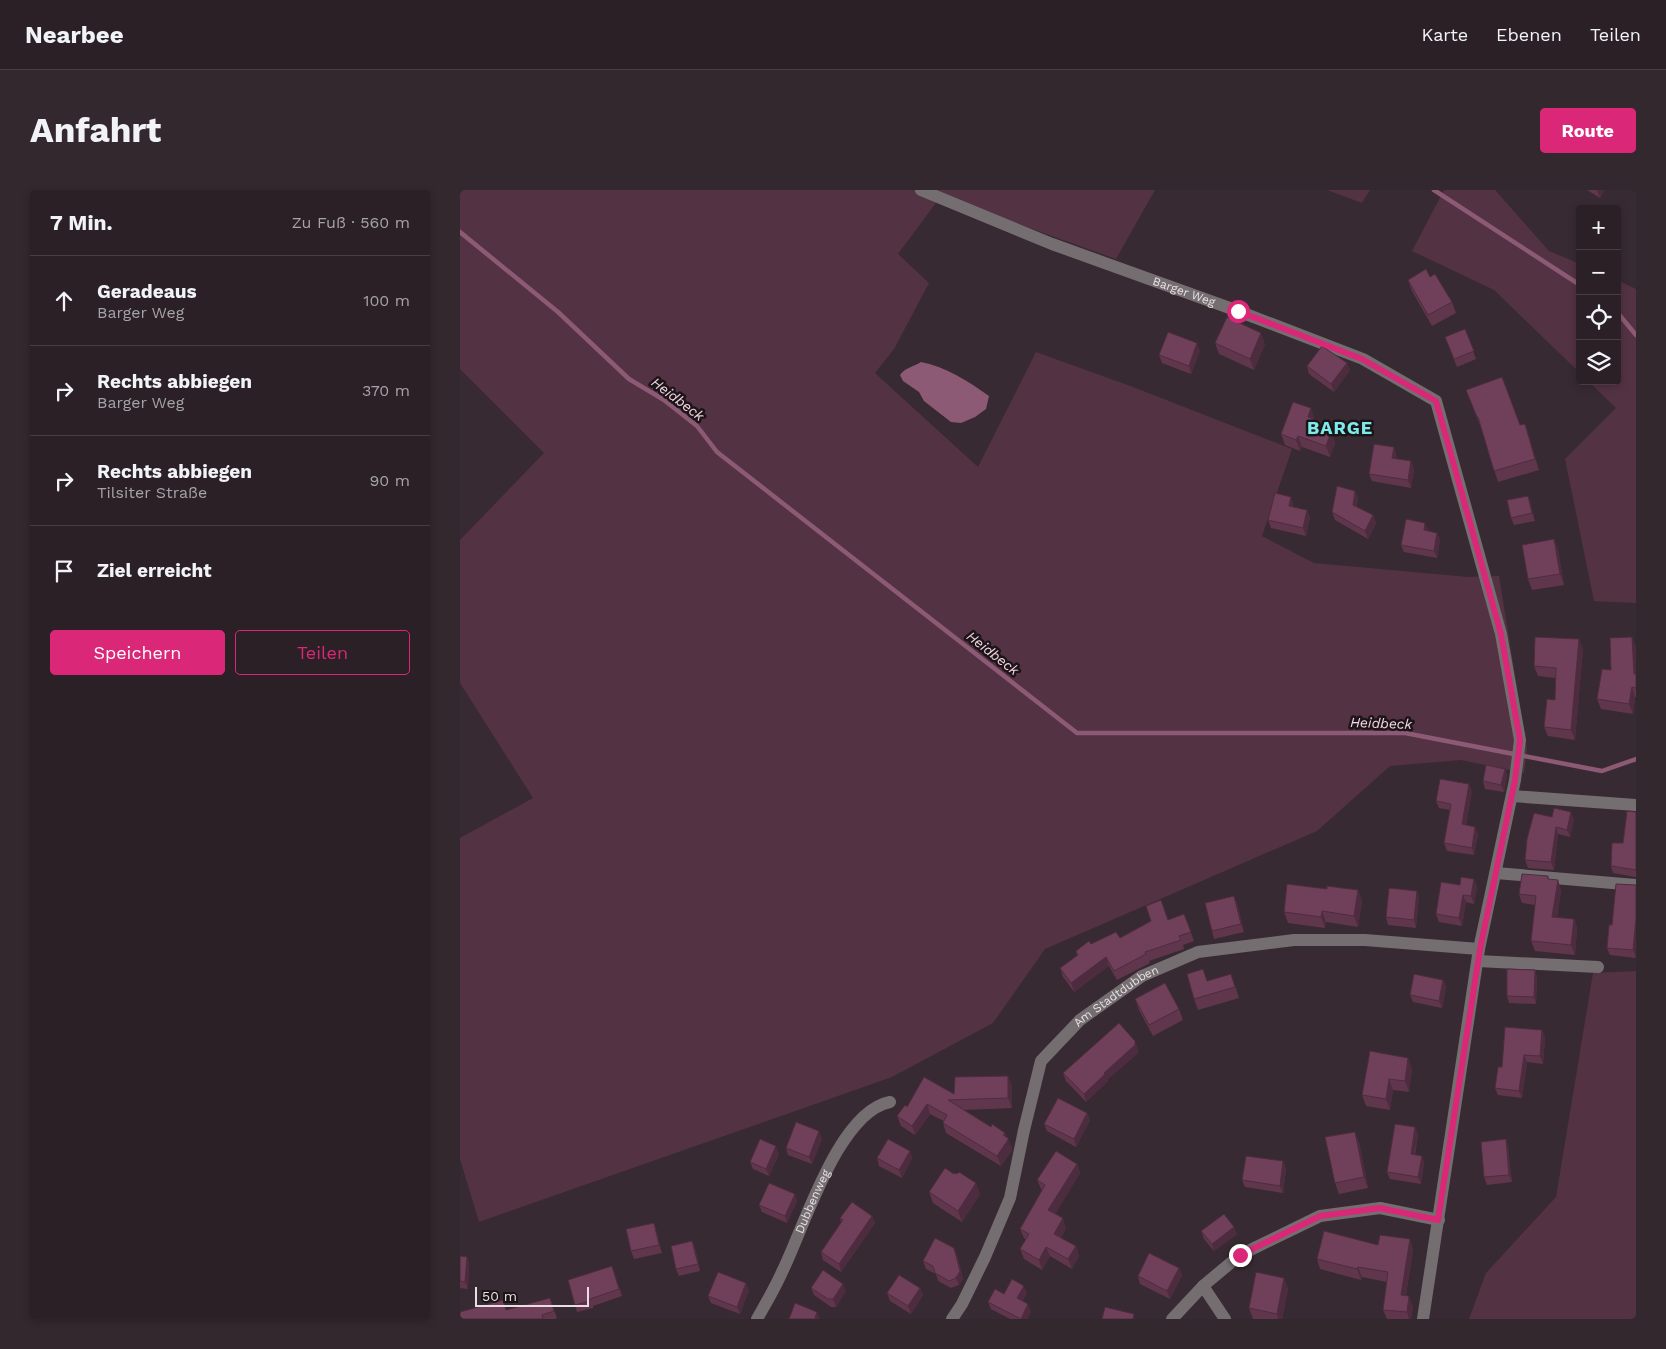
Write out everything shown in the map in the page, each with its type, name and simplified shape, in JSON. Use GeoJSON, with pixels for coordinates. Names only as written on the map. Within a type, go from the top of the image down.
{"type":"FeatureCollection","features":[{"type":"Feature","properties":{"kind":"street","name":"Barger Weg"},"geometry":{"type":"LineString","coordinates":[[921,190],[1052,244],[1362,359],[1436,401],[1501,634],[1520,740],[1512,796],[1479,955],[1423,1319]]}},
{"type":"Feature","properties":{"kind":"street"},"geometry":{"type":"LineString","coordinates":[[1512,796],[1636,805]]}},
{"type":"Feature","properties":{"kind":"street"},"geometry":{"type":"LineString","coordinates":[[1496,873],[1636,885]]}},
{"type":"Feature","properties":{"kind":"street","name":"Am Stadtdubben"},"geometry":{"type":"LineString","coordinates":[[952,1319],[962,1304],[985,1257],[1010,1198],[1041,1061],[1080,1020],[1142,976],[1198,952],[1294,940],[1365,940],[1479,955],[1598,967]]}},
{"type":"Feature","properties":{"kind":"street","name":"Dubbenweg"},"geometry":{"type":"LineString","coordinates":[[757,1319],[782,1272],[831,1161],[858,1121],[881,1104],[890,1102]]}},
{"type":"Feature","properties":{"kind":"street"},"geometry":{"type":"LineString","coordinates":[[1172,1319],[1203,1286],[1240,1255],[1320,1216],[1380,1208],[1438,1220]]}},
{"type":"Feature","properties":{"kind":"street"},"geometry":{"type":"LineString","coordinates":[[1203,1286],[1225,1319]]}},
{"type":"Feature","properties":{"kind":"shaded area"},"geometry":{"type":"Polygon","coordinates":[[[460,190],[1155,190],[1116,259],[941,196],[898,254],[929,283],[894,349],[875,373],[978,467],[1036,352],[1133,387],[1292,449],[1262,536],[1314,563],[1468,577],[1499,576],[1527,750],[1524,773],[1461,760],[1390,766],[1317,831],[1045,949],[993,1023],[892,1077],[479,1222],[460,1159],[460,838],[533,798],[460,683],[460,540],[544,453],[460,369],[460,190]]]}},
{"type":"Feature","properties":{"kind":"shaded area"},"geometry":{"type":"Polygon","coordinates":[[[1327,190],[1370,190],[1362,203],[1327,190]]]}},
{"type":"Feature","properties":{"kind":"shaded area"},"geometry":{"type":"Polygon","coordinates":[[[1444,190],[1495,190],[1549,251],[1576,262],[1576,369],[1494,290],[1412,251],[1444,190]]]}},
{"type":"Feature","properties":{"kind":"shaded area"},"geometry":{"type":"Polygon","coordinates":[[[1621,282],[1636,289],[1636,603],[1594,601],[1565,459],[1616,408],[1592,385],[1621,385],[1621,282]]]}},
{"type":"Feature","properties":{"kind":"shaded area"},"geometry":{"type":"Polygon","coordinates":[[[921,362],[939,367],[956,375],[989,396],[986,409],[975,417],[961,423],[951,422],[924,401],[919,392],[903,381],[900,375],[921,362]]]}},
{"type":"Feature","properties":{"kind":"shaded area"},"geometry":{"type":"Polygon","coordinates":[[[1636,971],[1636,1319],[1469,1319],[1486,1273],[1556,1197],[1593,973],[1636,971]]]}},
{"type":"Feature","properties":{"kind":"building"},"geometry":{"type":"Polygon","coordinates":[[[1426,269],[1430,277],[1435,274],[1452,302],[1428,315],[1408,280],[1426,269]]]}},
{"type":"Feature","properties":{"kind":"building"},"geometry":{"type":"Polygon","coordinates":[[[1227,317],[1261,333],[1250,359],[1215,343],[1227,317]]]}},
{"type":"Feature","properties":{"kind":"building"},"geometry":{"type":"Polygon","coordinates":[[[1465,329],[1474,351],[1454,359],[1445,337],[1465,329]]]}},
{"type":"Feature","properties":{"kind":"building"},"geometry":{"type":"Polygon","coordinates":[[[1168,332],[1197,343],[1189,366],[1159,355],[1168,332]]]}},
{"type":"Feature","properties":{"kind":"building"},"geometry":{"type":"Polygon","coordinates":[[[1322,346],[1347,363],[1331,384],[1307,366],[1322,346]]]}},
{"type":"Feature","properties":{"kind":"building"},"geometry":{"type":"Polygon","coordinates":[[[1502,377],[1520,425],[1525,424],[1535,459],[1494,471],[1478,417],[1466,390],[1502,377]]]}},
{"type":"Feature","properties":{"kind":"building"},"geometry":{"type":"Polygon","coordinates":[[[1293,402],[1311,408],[1308,417],[1320,421],[1318,427],[1331,432],[1326,446],[1298,436],[1296,440],[1281,434],[1293,402]]]}},
{"type":"Feature","properties":{"kind":"building"},"geometry":{"type":"Polygon","coordinates":[[[1374,444],[1394,447],[1392,458],[1411,461],[1408,480],[1369,474],[1374,444]]]}},
{"type":"Feature","properties":{"kind":"building"},"geometry":{"type":"Polygon","coordinates":[[[1337,486],[1355,491],[1353,505],[1373,515],[1365,531],[1332,512],[1337,486]]]}},
{"type":"Feature","properties":{"kind":"building"},"geometry":{"type":"Polygon","coordinates":[[[1275,493],[1291,497],[1289,506],[1307,510],[1303,528],[1268,520],[1275,493]]]}},
{"type":"Feature","properties":{"kind":"building"},"geometry":{"type":"Polygon","coordinates":[[[1528,496],[1532,513],[1511,518],[1507,500],[1528,496]]]}},
{"type":"Feature","properties":{"kind":"building"},"geometry":{"type":"Polygon","coordinates":[[[1406,519],[1425,523],[1424,530],[1437,533],[1434,551],[1401,545],[1406,519]]]}},
{"type":"Feature","properties":{"kind":"building"},"geometry":{"type":"Polygon","coordinates":[[[1554,539],[1560,574],[1528,579],[1522,545],[1554,539]]]}},
{"type":"Feature","properties":{"kind":"building"},"geometry":{"type":"Polygon","coordinates":[[[1535,637],[1579,639],[1571,730],[1544,727],[1547,699],[1555,700],[1556,668],[1534,666],[1535,637]]]}},
{"type":"Feature","properties":{"kind":"building"},"geometry":{"type":"Polygon","coordinates":[[[1632,637],[1636,688],[1632,687],[1629,704],[1597,699],[1602,669],[1611,670],[1610,638],[1632,637]]]}},
{"type":"Feature","properties":{"kind":"building"},"geometry":{"type":"Polygon","coordinates":[[[1486,765],[1505,769],[1501,785],[1483,781],[1486,765]]]}},
{"type":"Feature","properties":{"kind":"building"},"geometry":{"type":"Polygon","coordinates":[[[1440,779],[1469,784],[1462,824],[1475,827],[1472,848],[1444,843],[1451,804],[1436,801],[1440,779]]]}},
{"type":"Feature","properties":{"kind":"building"},"geometry":{"type":"Polygon","coordinates":[[[1554,808],[1571,812],[1567,830],[1556,827],[1551,862],[1525,860],[1527,839],[1534,813],[1552,817],[1554,808]]]}},
{"type":"Feature","properties":{"kind":"building"},"geometry":{"type":"Polygon","coordinates":[[[1627,811],[1636,812],[1636,870],[1611,866],[1612,843],[1623,843],[1627,811]]]}},
{"type":"Feature","properties":{"kind":"building"},"geometry":{"type":"Polygon","coordinates":[[[1522,874],[1548,876],[1548,879],[1558,880],[1552,917],[1574,919],[1571,945],[1531,941],[1536,896],[1519,894],[1522,874]]]}},
{"type":"Feature","properties":{"kind":"building"},"geometry":{"type":"Polygon","coordinates":[[[1461,877],[1474,879],[1471,896],[1463,895],[1459,918],[1436,914],[1441,882],[1460,885],[1461,877]]]}},
{"type":"Feature","properties":{"kind":"building"},"geometry":{"type":"Polygon","coordinates":[[[1287,884],[1327,889],[1327,886],[1358,890],[1354,916],[1322,911],[1321,917],[1284,912],[1287,884]]]}},
{"type":"Feature","properties":{"kind":"building"},"geometry":{"type":"Polygon","coordinates":[[[1616,884],[1636,885],[1636,919],[1633,950],[1607,948],[1609,925],[1612,925],[1616,884]]]}},
{"type":"Feature","properties":{"kind":"building"},"geometry":{"type":"Polygon","coordinates":[[[1389,888],[1417,891],[1414,920],[1386,917],[1389,888]]]}},
{"type":"Feature","properties":{"kind":"building"},"geometry":{"type":"Polygon","coordinates":[[[1234,896],[1241,924],[1212,931],[1205,903],[1234,896]]]}},
{"type":"Feature","properties":{"kind":"building"},"geometry":{"type":"Polygon","coordinates":[[[1161,900],[1168,920],[1184,914],[1191,932],[1179,936],[1181,940],[1145,952],[1146,954],[1114,971],[1106,957],[1071,983],[1060,968],[1078,955],[1076,951],[1089,941],[1091,944],[1116,932],[1120,938],[1151,921],[1146,906],[1161,900]]]}},
{"type":"Feature","properties":{"kind":"building"},"geometry":{"type":"Polygon","coordinates":[[[1203,969],[1207,981],[1231,974],[1235,987],[1194,999],[1187,974],[1203,969]]]}},
{"type":"Feature","properties":{"kind":"building"},"geometry":{"type":"Polygon","coordinates":[[[1507,969],[1535,970],[1534,997],[1507,996],[1507,969]]]}},
{"type":"Feature","properties":{"kind":"building"},"geometry":{"type":"Polygon","coordinates":[[[1414,974],[1443,980],[1439,1001],[1410,995],[1414,974]]]}},
{"type":"Feature","properties":{"kind":"building"},"geometry":{"type":"Polygon","coordinates":[[[1165,983],[1179,1009],[1149,1025],[1135,999],[1165,983]]]}},
{"type":"Feature","properties":{"kind":"building"},"geometry":{"type":"Polygon","coordinates":[[[1119,1023],[1135,1041],[1135,1045],[1084,1094],[1063,1073],[1119,1023]]]}},
{"type":"Feature","properties":{"kind":"building"},"geometry":{"type":"Polygon","coordinates":[[[1505,1027],[1542,1030],[1540,1056],[1524,1055],[1519,1091],[1495,1088],[1498,1067],[1502,1067],[1505,1027]]]}},
{"type":"Feature","properties":{"kind":"building"},"geometry":{"type":"Polygon","coordinates":[[[1370,1051],[1408,1058],[1405,1081],[1389,1079],[1386,1099],[1362,1095],[1370,1051]]]}},
{"type":"Feature","properties":{"kind":"building"},"geometry":{"type":"Polygon","coordinates":[[[1008,1076],[1008,1098],[948,1100],[991,1127],[992,1124],[1005,1133],[1003,1135],[1008,1140],[997,1156],[943,1123],[947,1115],[927,1104],[912,1126],[897,1116],[905,1105],[907,1107],[924,1077],[954,1094],[955,1077],[1008,1076]]]}},
{"type":"Feature","properties":{"kind":"building"},"geometry":{"type":"Polygon","coordinates":[[[1058,1098],[1087,1113],[1074,1139],[1044,1124],[1058,1098]]]}},
{"type":"Feature","properties":{"kind":"building"},"geometry":{"type":"Polygon","coordinates":[[[796,1122],[819,1131],[809,1157],[786,1148],[796,1122]]]}},
{"type":"Feature","properties":{"kind":"building"},"geometry":{"type":"Polygon","coordinates":[[[1395,1124],[1415,1127],[1411,1154],[1422,1156],[1418,1177],[1387,1172],[1395,1124]]]}},
{"type":"Feature","properties":{"kind":"building"},"geometry":{"type":"Polygon","coordinates":[[[1355,1132],[1364,1177],[1335,1183],[1325,1137],[1355,1132]]]}},
{"type":"Feature","properties":{"kind":"building"},"geometry":{"type":"Polygon","coordinates":[[[760,1139],[776,1146],[766,1169],[750,1162],[760,1139]]]}},
{"type":"Feature","properties":{"kind":"building"},"geometry":{"type":"Polygon","coordinates":[[[888,1139],[910,1151],[899,1170],[877,1158],[888,1139]]]}},
{"type":"Feature","properties":{"kind":"building"},"geometry":{"type":"Polygon","coordinates":[[[1506,1139],[1509,1175],[1484,1177],[1481,1142],[1506,1139]]]}},
{"type":"Feature","properties":{"kind":"building"},"geometry":{"type":"Polygon","coordinates":[[[1056,1151],[1077,1164],[1048,1210],[1063,1218],[1054,1234],[1076,1246],[1068,1259],[1046,1247],[1039,1260],[1020,1249],[1029,1234],[1020,1229],[1045,1185],[1037,1180],[1056,1151]]]}},
{"type":"Feature","properties":{"kind":"building"},"geometry":{"type":"Polygon","coordinates":[[[1246,1156],[1283,1161],[1280,1186],[1242,1180],[1246,1156]]]}},
{"type":"Feature","properties":{"kind":"building"},"geometry":{"type":"Polygon","coordinates":[[[945,1168],[954,1174],[959,1172],[976,1183],[958,1211],[929,1192],[945,1168]]]}},
{"type":"Feature","properties":{"kind":"building"},"geometry":{"type":"Polygon","coordinates":[[[769,1183],[795,1194],[785,1216],[759,1205],[769,1183]]]}},
{"type":"Feature","properties":{"kind":"building"},"geometry":{"type":"Polygon","coordinates":[[[852,1202],[872,1216],[839,1264],[821,1252],[843,1220],[840,1218],[852,1202]]]}},
{"type":"Feature","properties":{"kind":"building"},"geometry":{"type":"Polygon","coordinates":[[[1224,1214],[1234,1227],[1212,1244],[1201,1231],[1224,1214]]]}},
{"type":"Feature","properties":{"kind":"building"},"geometry":{"type":"Polygon","coordinates":[[[654,1223],[659,1245],[631,1251],[626,1229],[654,1223]]]}},
{"type":"Feature","properties":{"kind":"building"},"geometry":{"type":"Polygon","coordinates":[[[1324,1231],[1378,1245],[1380,1235],[1410,1239],[1401,1295],[1409,1296],[1407,1312],[1383,1310],[1388,1272],[1358,1267],[1357,1269],[1317,1259],[1324,1231]]]}},
{"type":"Feature","properties":{"kind":"building"},"geometry":{"type":"Polygon","coordinates":[[[935,1238],[954,1248],[960,1271],[956,1278],[949,1281],[935,1273],[933,1266],[923,1261],[935,1238]]]}},
{"type":"Feature","properties":{"kind":"building"},"geometry":{"type":"Polygon","coordinates":[[[692,1241],[698,1264],[676,1269],[671,1246],[692,1241]]]}},
{"type":"Feature","properties":{"kind":"building"},"geometry":{"type":"Polygon","coordinates":[[[1149,1253],[1179,1268],[1167,1291],[1138,1276],[1149,1253]]]}},
{"type":"Feature","properties":{"kind":"building"},"geometry":{"type":"Polygon","coordinates":[[[460,1256],[467,1257],[465,1282],[460,1281],[460,1256]]]}},
{"type":"Feature","properties":{"kind":"building"},"geometry":{"type":"Polygon","coordinates":[[[612,1266],[619,1289],[575,1305],[568,1280],[612,1266]]]}},
{"type":"Feature","properties":{"kind":"building"},"geometry":{"type":"Polygon","coordinates":[[[823,1270],[843,1284],[833,1299],[828,1299],[811,1288],[823,1270]]]}},
{"type":"Feature","properties":{"kind":"building"},"geometry":{"type":"Polygon","coordinates":[[[718,1272],[746,1283],[737,1307],[708,1296],[718,1272]]]}},
{"type":"Feature","properties":{"kind":"building"},"geometry":{"type":"Polygon","coordinates":[[[1256,1272],[1284,1278],[1277,1314],[1249,1308],[1256,1272]]]}},
{"type":"Feature","properties":{"kind":"building"},"geometry":{"type":"Polygon","coordinates":[[[899,1275],[920,1288],[908,1306],[887,1293],[899,1275]]]}},
{"type":"Feature","properties":{"kind":"building"},"geometry":{"type":"Polygon","coordinates":[[[1012,1279],[1024,1286],[1017,1298],[1028,1304],[1021,1319],[988,1302],[995,1289],[1004,1294],[1012,1279]]]}},
{"type":"Feature","properties":{"kind":"building"},"geometry":{"type":"Polygon","coordinates":[[[550,1298],[554,1311],[542,1315],[543,1319],[460,1319],[460,1312],[503,1300],[506,1310],[550,1298]]]}},
{"type":"Feature","properties":{"kind":"building"},"geometry":{"type":"Polygon","coordinates":[[[795,1303],[817,1312],[816,1319],[789,1319],[795,1303]]]}},
{"type":"Feature","properties":{"kind":"building"},"geometry":{"type":"Polygon","coordinates":[[[1105,1307],[1134,1314],[1133,1319],[1102,1319],[1105,1307]]]}},
{"type":"Feature","properties":{"kind":"waterway"},"geometry":{"type":"LineString","coordinates":[[1434,190],[1576,282]]}},
{"type":"Feature","properties":{"kind":"waterway","name":"Heidbeck"},"geometry":{"type":"LineString","coordinates":[[460,232],[558,312],[629,379],[664,400],[697,426],[717,452],[1077,733],[1405,733],[1602,771],[1636,759]]}},
{"type":"Feature","properties":{"kind":"waterway"},"geometry":{"type":"LineString","coordinates":[[1621,317],[1636,335]]}},
{"type":"Feature","properties":{"kind":"district","name":"BARGE"},"geometry":{"type":"Point","coordinates":[1340,428]}},
{"type":"Feature","properties":{"kind":"route"},"geometry":{"type":"LineString","coordinates":[[1238,311],[1362,359],[1436,401],[1501,634],[1520,740],[1515,780],[1480,949],[1438,1220],[1380,1208],[1320,1216],[1240,1255]]}}]}
